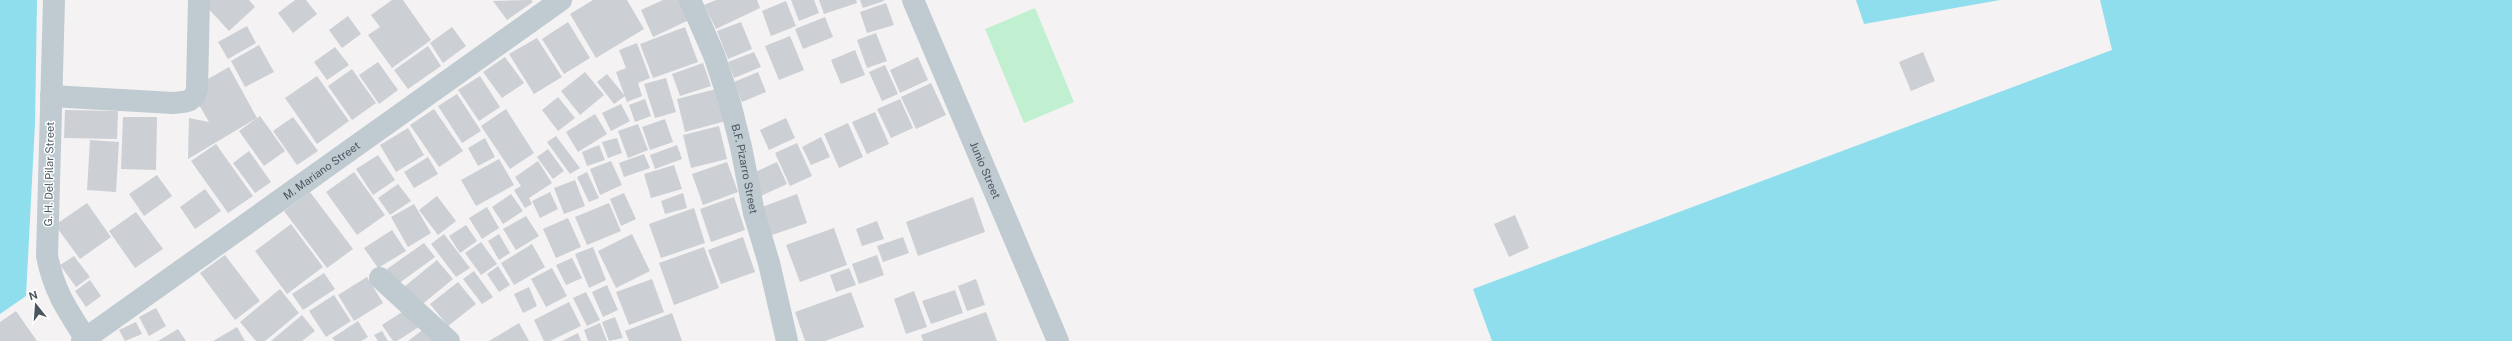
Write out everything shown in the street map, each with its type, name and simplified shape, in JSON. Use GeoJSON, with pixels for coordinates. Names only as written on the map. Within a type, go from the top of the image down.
{"type":"FeatureCollection","features":[{"type":"Feature","properties":{"kind":"street","name":"G. H. Del Pilar Street"},"geometry":{"type":"LineString","coordinates":[[54,0],[47,256],[55,289],[61,302],[84,340]]}},
{"type":"Feature","properties":{"kind":"street"},"geometry":{"type":"LineString","coordinates":[[51,96],[173,103],[190,101],[194,98],[196,88],[199,0]]}},
{"type":"Feature","properties":{"kind":"street","name":"M. Mariano Street"},"geometry":{"type":"LineString","coordinates":[[84,340],[561,0]]}},
{"type":"Feature","properties":{"kind":"street","name":"B.F. Pizarro Street"},"geometry":{"type":"LineString","coordinates":[[690,0],[714,55],[730,103],[742,147],[754,213],[769,263],[787,341]]}},
{"type":"Feature","properties":{"kind":"street","name":"Junio Street"},"geometry":{"type":"LineString","coordinates":[[901,0],[1043,341]]}},
{"type":"Feature","properties":{"kind":"street","name":"Junio Street"},"geometry":{"type":"LineString","coordinates":[[913,0],[1058,341]]}},
{"type":"Feature","properties":{"kind":"street"},"geometry":{"type":"LineString","coordinates":[[380,278],[449,341]]}},
{"type":"Feature","properties":{"kind":"green space"},"geometry":{"type":"Polygon","coordinates":[[[1035,8],[1074,102],[1024,123],[985,29],[1035,8]]]}},
{"type":"Feature","properties":{"kind":"water"},"geometry":{"type":"Polygon","coordinates":[[[0,0],[37,0],[35,123],[26,296],[0,314],[0,0]]]}},
{"type":"Feature","properties":{"kind":"water"},"geometry":{"type":"Polygon","coordinates":[[[1856,0],[2000,0],[1864,24],[1856,0]]]}},
{"type":"Feature","properties":{"kind":"water"},"geometry":{"type":"Polygon","coordinates":[[[2100,0],[2512,0],[2512,341],[1492,341],[1473,289],[2112,50],[2100,0]]]}},
{"type":"Feature","properties":{"kind":"building"},"geometry":{"type":"Polygon","coordinates":[[[211,0],[249,0],[255,7],[229,31],[205,5],[211,0]]]}},
{"type":"Feature","properties":{"kind":"building"},"geometry":{"type":"Polygon","coordinates":[[[295,0],[306,0],[317,14],[293,33],[278,13],[295,0]]]}},
{"type":"Feature","properties":{"kind":"building"},"geometry":{"type":"Polygon","coordinates":[[[392,0],[403,0],[431,40],[392,68],[368,35],[380,27],[371,15],[392,0]]]}},
{"type":"Feature","properties":{"kind":"building"},"geometry":{"type":"Polygon","coordinates":[[[531,0],[533,2],[507,20],[493,1],[531,0]]]}},
{"type":"Feature","properties":{"kind":"building"},"geometry":{"type":"Polygon","coordinates":[[[593,0],[627,0],[644,29],[596,58],[570,14],[593,0]]]}},
{"type":"Feature","properties":{"kind":"building"},"geometry":{"type":"Polygon","coordinates":[[[663,0],[680,0],[689,20],[653,37],[641,10],[663,0]]]}},
{"type":"Feature","properties":{"kind":"building"},"geometry":{"type":"Polygon","coordinates":[[[716,0],[757,0],[760,8],[716,29],[704,5],[716,0]]]}},
{"type":"Feature","properties":{"kind":"building"},"geometry":{"type":"Polygon","coordinates":[[[791,0],[814,0],[819,13],[799,21],[791,0]]]}},
{"type":"Feature","properties":{"kind":"building"},"geometry":{"type":"Polygon","coordinates":[[[819,0],[856,0],[857,3],[824,14],[819,0]]]}},
{"type":"Feature","properties":{"kind":"building"},"geometry":{"type":"Polygon","coordinates":[[[860,0],[884,0],[884,1],[863,8],[860,0]]]}},
{"type":"Feature","properties":{"kind":"building"},"geometry":{"type":"Polygon","coordinates":[[[786,1],[796,26],[771,36],[762,11],[786,1]]]}},
{"type":"Feature","properties":{"kind":"building"},"geometry":{"type":"Polygon","coordinates":[[[886,3],[894,25],[867,33],[860,12],[886,3]]]}},
{"type":"Feature","properties":{"kind":"building"},"geometry":{"type":"Polygon","coordinates":[[[348,16],[361,34],[342,48],[329,30],[348,16]]]}},
{"type":"Feature","properties":{"kind":"building"},"geometry":{"type":"Polygon","coordinates":[[[825,17],[833,37],[803,49],[795,29],[825,17]]]}},
{"type":"Feature","properties":{"kind":"building"},"geometry":{"type":"Polygon","coordinates":[[[568,22],[590,58],[564,74],[542,39],[568,22]]]}},
{"type":"Feature","properties":{"kind":"building"},"geometry":{"type":"Polygon","coordinates":[[[741,22],[752,49],[728,59],[717,31],[741,22]]]}},
{"type":"Feature","properties":{"kind":"building"},"geometry":{"type":"Polygon","coordinates":[[[247,26],[256,43],[228,59],[218,42],[247,26]]]}},
{"type":"Feature","properties":{"kind":"building"},"geometry":{"type":"Polygon","coordinates":[[[452,27],[466,46],[443,63],[430,43],[452,27]]]}},
{"type":"Feature","properties":{"kind":"building"},"geometry":{"type":"Polygon","coordinates":[[[685,27],[698,62],[653,78],[640,44],[685,27]]]}},
{"type":"Feature","properties":{"kind":"building"},"geometry":{"type":"Polygon","coordinates":[[[876,33],[887,61],[867,68],[857,40],[876,33]]]}},
{"type":"Feature","properties":{"kind":"building"},"geometry":{"type":"Polygon","coordinates":[[[790,36],[804,70],[779,80],[765,46],[790,36]]]}},
{"type":"Feature","properties":{"kind":"building"},"geometry":{"type":"Polygon","coordinates":[[[537,38],[562,77],[534,94],[509,54],[537,38]]]}},
{"type":"Feature","properties":{"kind":"building"},"geometry":{"type":"Polygon","coordinates":[[[637,43],[650,78],[638,83],[642,96],[627,102],[616,72],[626,68],[619,50],[637,43]]]}},
{"type":"Feature","properties":{"kind":"building"},"geometry":{"type":"Polygon","coordinates":[[[259,45],[274,72],[245,87],[231,61],[259,45]]]}},
{"type":"Feature","properties":{"kind":"building"},"geometry":{"type":"Polygon","coordinates":[[[428,46],[441,66],[408,89],[394,70],[428,46]]]}},
{"type":"Feature","properties":{"kind":"building"},"geometry":{"type":"Polygon","coordinates":[[[335,47],[349,65],[327,80],[314,62],[335,47]]]}},
{"type":"Feature","properties":{"kind":"building"},"geometry":{"type":"Polygon","coordinates":[[[855,50],[865,75],[841,84],[831,60],[855,50]]]}},
{"type":"Feature","properties":{"kind":"building"},"geometry":{"type":"Polygon","coordinates":[[[754,52],[761,67],[734,78],[728,62],[754,52]]]}},
{"type":"Feature","properties":{"kind":"building"},"geometry":{"type":"Polygon","coordinates":[[[1923,52],[1935,81],[1911,91],[1899,62],[1923,52]]]}},
{"type":"Feature","properties":{"kind":"building"},"geometry":{"type":"Polygon","coordinates":[[[505,57],[524,83],[502,98],[483,72],[505,57]]]}},
{"type":"Feature","properties":{"kind":"building"},"geometry":{"type":"Polygon","coordinates":[[[918,57],[928,80],[900,93],[890,70],[918,57]]]}},
{"type":"Feature","properties":{"kind":"building"},"geometry":{"type":"Polygon","coordinates":[[[378,62],[398,90],[379,104],[359,75],[378,62]]]}},
{"type":"Feature","properties":{"kind":"building"},"geometry":{"type":"Polygon","coordinates":[[[703,63],[711,86],[680,96],[672,74],[703,63]]]}},
{"type":"Feature","properties":{"kind":"building"},"geometry":{"type":"Polygon","coordinates":[[[885,65],[898,94],[882,101],[869,72],[885,65]]]}},
{"type":"Feature","properties":{"kind":"building"},"geometry":{"type":"Polygon","coordinates":[[[229,67],[257,118],[188,159],[189,118],[209,122],[198,103],[201,83],[229,67]]]}},
{"type":"Feature","properties":{"kind":"building"},"geometry":{"type":"Polygon","coordinates":[[[352,69],[376,103],[352,120],[328,86],[352,69]]]}},
{"type":"Feature","properties":{"kind":"building"},"geometry":{"type":"Polygon","coordinates":[[[585,72],[604,95],[580,115],[561,91],[585,72]]]}},
{"type":"Feature","properties":{"kind":"building"},"geometry":{"type":"Polygon","coordinates":[[[758,72],[766,92],[742,102],[734,82],[758,72]]]}},
{"type":"Feature","properties":{"kind":"building"},"geometry":{"type":"Polygon","coordinates":[[[607,74],[625,96],[614,104],[597,82],[607,74]]]}},
{"type":"Feature","properties":{"kind":"building"},"geometry":{"type":"Polygon","coordinates":[[[317,76],[349,121],[317,144],[285,98],[317,76]]]}},
{"type":"Feature","properties":{"kind":"building"},"geometry":{"type":"Polygon","coordinates":[[[480,76],[500,107],[479,121],[458,90],[480,76]]]}},
{"type":"Feature","properties":{"kind":"building"},"geometry":{"type":"Polygon","coordinates":[[[666,78],[676,112],[655,118],[644,84],[666,78]]]}},
{"type":"Feature","properties":{"kind":"building"},"geometry":{"type":"Polygon","coordinates":[[[931,83],[946,115],[916,129],[901,97],[931,83]]]}},
{"type":"Feature","properties":{"kind":"building"},"geometry":{"type":"Polygon","coordinates":[[[716,89],[726,121],[685,132],[677,99],[716,89]]]}},
{"type":"Feature","properties":{"kind":"building"},"geometry":{"type":"Polygon","coordinates":[[[457,94],[481,131],[462,143],[438,106],[457,94]]]}},
{"type":"Feature","properties":{"kind":"building"},"geometry":{"type":"Polygon","coordinates":[[[558,97],[575,118],[558,131],[542,110],[558,97]]]}},
{"type":"Feature","properties":{"kind":"building"},"geometry":{"type":"Polygon","coordinates":[[[645,99],[651,116],[635,122],[629,105],[645,99]]]}},
{"type":"Feature","properties":{"kind":"building"},"geometry":{"type":"Polygon","coordinates":[[[900,99],[913,128],[891,138],[877,109],[900,99]]]}},
{"type":"Feature","properties":{"kind":"building"},"geometry":{"type":"Polygon","coordinates":[[[621,104],[630,121],[611,131],[602,113],[621,104]]]}},
{"type":"Feature","properties":{"kind":"building"},"geometry":{"type":"Polygon","coordinates":[[[434,109],[463,151],[439,167],[410,125],[434,109]]]}},
{"type":"Feature","properties":{"kind":"building"},"geometry":{"type":"Polygon","coordinates":[[[506,109],[534,153],[510,169],[481,126],[506,109]]]}},
{"type":"Feature","properties":{"kind":"building"},"geometry":{"type":"Polygon","coordinates":[[[65,110],[118,111],[117,139],[64,138],[65,110]]]}},
{"type":"Feature","properties":{"kind":"building"},"geometry":{"type":"Polygon","coordinates":[[[875,112],[889,144],[867,154],[852,122],[875,112]]]}},
{"type":"Feature","properties":{"kind":"building"},"geometry":{"type":"Polygon","coordinates":[[[595,114],[607,134],[578,152],[566,132],[595,114]]]}},
{"type":"Feature","properties":{"kind":"building"},"geometry":{"type":"Polygon","coordinates":[[[260,116],[285,151],[264,166],[239,131],[260,116]]]}},
{"type":"Feature","properties":{"kind":"building"},"geometry":{"type":"Polygon","coordinates":[[[123,117],[157,117],[156,170],[121,169],[123,117]]]}},
{"type":"Feature","properties":{"kind":"building"},"geometry":{"type":"Polygon","coordinates":[[[293,117],[318,151],[297,165],[273,131],[293,117]]]}},
{"type":"Feature","properties":{"kind":"building"},"geometry":{"type":"Polygon","coordinates":[[[786,118],[795,138],[769,150],[760,130],[786,118]]]}},
{"type":"Feature","properties":{"kind":"building"},"geometry":{"type":"Polygon","coordinates":[[[665,119],[673,142],[650,150],[642,127],[665,119]]]}},
{"type":"Feature","properties":{"kind":"building"},"geometry":{"type":"Polygon","coordinates":[[[848,123],[863,157],[839,168],[824,134],[848,123]]]}},
{"type":"Feature","properties":{"kind":"building"},"geometry":{"type":"Polygon","coordinates":[[[638,124],[648,150],[628,158],[618,131],[638,124]]]}},
{"type":"Feature","properties":{"kind":"building"},"geometry":{"type":"Polygon","coordinates":[[[719,126],[727,159],[691,168],[683,135],[719,126]]]}},
{"type":"Feature","properties":{"kind":"building"},"geometry":{"type":"Polygon","coordinates":[[[408,128],[424,155],[396,172],[380,145],[408,128]]]}},
{"type":"Feature","properties":{"kind":"building"},"geometry":{"type":"Polygon","coordinates":[[[556,136],[580,168],[570,174],[547,142],[556,136]]]}},
{"type":"Feature","properties":{"kind":"building"},"geometry":{"type":"Polygon","coordinates":[[[821,137],[830,157],[811,165],[802,147],[821,137]]]}},
{"type":"Feature","properties":{"kind":"building"},"geometry":{"type":"Polygon","coordinates":[[[485,138],[495,157],[478,166],[468,148],[485,138]]]}},
{"type":"Feature","properties":{"kind":"building"},"geometry":{"type":"Polygon","coordinates":[[[617,138],[622,153],[608,158],[602,142],[617,138]]]}},
{"type":"Feature","properties":{"kind":"building"},"geometry":{"type":"Polygon","coordinates":[[[90,140],[119,142],[116,192],[87,190],[90,140]]]}},
{"type":"Feature","properties":{"kind":"building"},"geometry":{"type":"Polygon","coordinates":[[[797,143],[812,176],[790,186],[775,153],[797,143]]]}},
{"type":"Feature","properties":{"kind":"building"},"geometry":{"type":"Polygon","coordinates":[[[216,144],[253,196],[228,213],[191,161],[216,144]]]}},
{"type":"Feature","properties":{"kind":"building"},"geometry":{"type":"Polygon","coordinates":[[[599,145],[605,160],[587,166],[582,152],[599,145]]]}},
{"type":"Feature","properties":{"kind":"building"},"geometry":{"type":"Polygon","coordinates":[[[677,145],[682,159],[655,169],[650,155],[677,145]]]}},
{"type":"Feature","properties":{"kind":"building"},"geometry":{"type":"Polygon","coordinates":[[[548,149],[564,171],[553,179],[537,157],[548,149]]]}},
{"type":"Feature","properties":{"kind":"building"},"geometry":{"type":"Polygon","coordinates":[[[249,151],[271,182],[255,193],[233,163],[249,151]]]}},
{"type":"Feature","properties":{"kind":"building"},"geometry":{"type":"Polygon","coordinates":[[[644,154],[650,168],[624,177],[619,163],[644,154]]]}},
{"type":"Feature","properties":{"kind":"building"},"geometry":{"type":"Polygon","coordinates":[[[378,155],[395,180],[373,195],[356,169],[378,155]]]}},
{"type":"Feature","properties":{"kind":"building"},"geometry":{"type":"Polygon","coordinates":[[[428,157],[438,174],[414,188],[404,172],[428,157]]]}},
{"type":"Feature","properties":{"kind":"building"},"geometry":{"type":"Polygon","coordinates":[[[499,159],[514,185],[476,206],[461,180],[499,159]]]}},
{"type":"Feature","properties":{"kind":"building"},"geometry":{"type":"Polygon","coordinates":[[[538,161],[552,183],[529,198],[532,204],[525,208],[514,190],[521,186],[515,177],[538,161]]]}},
{"type":"Feature","properties":{"kind":"building"},"geometry":{"type":"Polygon","coordinates":[[[611,161],[622,185],[600,195],[590,169],[611,161]]]}},
{"type":"Feature","properties":{"kind":"building"},"geometry":{"type":"Polygon","coordinates":[[[727,162],[738,192],[703,205],[692,174],[727,162]]]}},
{"type":"Feature","properties":{"kind":"building"},"geometry":{"type":"Polygon","coordinates":[[[777,162],[787,184],[761,196],[751,174],[777,162]]]}},
{"type":"Feature","properties":{"kind":"building"},"geometry":{"type":"Polygon","coordinates":[[[674,165],[682,189],[651,198],[644,174],[674,165]]]}},
{"type":"Feature","properties":{"kind":"building"},"geometry":{"type":"Polygon","coordinates":[[[354,172],[385,215],[357,235],[326,192],[354,172]]]}},
{"type":"Feature","properties":{"kind":"building"},"geometry":{"type":"Polygon","coordinates":[[[587,172],[599,198],[589,202],[577,177],[587,172]]]}},
{"type":"Feature","properties":{"kind":"building"},"geometry":{"type":"Polygon","coordinates":[[[157,175],[172,196],[144,216],[129,194],[157,175]]]}},
{"type":"Feature","properties":{"kind":"building"},"geometry":{"type":"Polygon","coordinates":[[[575,180],[585,206],[564,214],[554,188],[575,180]]]}},
{"type":"Feature","properties":{"kind":"building"},"geometry":{"type":"Polygon","coordinates":[[[398,184],[411,201],[390,215],[378,198],[398,184]]]}},
{"type":"Feature","properties":{"kind":"building"},"geometry":{"type":"Polygon","coordinates":[[[205,189],[221,211],[195,229],[180,207],[205,189]]]}},
{"type":"Feature","properties":{"kind":"building"},"geometry":{"type":"Polygon","coordinates":[[[310,192],[353,249],[327,268],[284,211],[310,192]]]}},
{"type":"Feature","properties":{"kind":"building"},"geometry":{"type":"Polygon","coordinates":[[[550,192],[558,209],[540,218],[532,201],[550,192]]]}},
{"type":"Feature","properties":{"kind":"building"},"geometry":{"type":"Polygon","coordinates":[[[624,193],[636,219],[621,226],[610,199],[624,193]]]}},
{"type":"Feature","properties":{"kind":"building"},"geometry":{"type":"Polygon","coordinates":[[[683,193],[687,208],[665,214],[661,201],[683,193]]]}},
{"type":"Feature","properties":{"kind":"building"},"geometry":{"type":"Polygon","coordinates":[[[511,194],[523,211],[503,224],[492,207],[511,194]]]}},
{"type":"Feature","properties":{"kind":"building"},"geometry":{"type":"Polygon","coordinates":[[[797,194],[807,223],[772,235],[762,207],[797,194]]]}},
{"type":"Feature","properties":{"kind":"building"},"geometry":{"type":"Polygon","coordinates":[[[437,196],[456,221],[438,235],[419,210],[437,196]]]}},
{"type":"Feature","properties":{"kind":"building"},"geometry":{"type":"Polygon","coordinates":[[[734,197],[745,230],[711,242],[700,209],[734,197]]]}},
{"type":"Feature","properties":{"kind":"building"},"geometry":{"type":"Polygon","coordinates":[[[973,197],[985,232],[918,256],[906,222],[973,197]]]}},
{"type":"Feature","properties":{"kind":"building"},"geometry":{"type":"Polygon","coordinates":[[[87,203],[111,237],[80,259],[55,225],[87,203]]]}},
{"type":"Feature","properties":{"kind":"building"},"geometry":{"type":"Polygon","coordinates":[[[609,203],[621,231],[587,245],[575,217],[609,203]]]}},
{"type":"Feature","properties":{"kind":"building"},"geometry":{"type":"Polygon","coordinates":[[[414,204],[431,233],[408,247],[391,217],[414,204]]]}},
{"type":"Feature","properties":{"kind":"building"},"geometry":{"type":"Polygon","coordinates":[[[487,207],[499,228],[482,239],[469,218],[487,207]]]}},
{"type":"Feature","properties":{"kind":"building"},"geometry":{"type":"Polygon","coordinates":[[[694,208],[705,243],[661,258],[649,224],[694,208]]]}},
{"type":"Feature","properties":{"kind":"building"},"geometry":{"type":"Polygon","coordinates":[[[136,212],[163,249],[135,268],[109,231],[136,212]]]}},
{"type":"Feature","properties":{"kind":"building"},"geometry":{"type":"Polygon","coordinates":[[[1515,215],[1529,248],[1509,257],[1494,224],[1515,215]]]}},
{"type":"Feature","properties":{"kind":"building"},"geometry":{"type":"Polygon","coordinates":[[[526,216],[539,236],[516,250],[503,229],[526,216]]]}},
{"type":"Feature","properties":{"kind":"building"},"geometry":{"type":"Polygon","coordinates":[[[568,218],[581,247],[556,258],[543,229],[568,218]]]}},
{"type":"Feature","properties":{"kind":"building"},"geometry":{"type":"Polygon","coordinates":[[[877,221],[884,239],[862,246],[856,229],[877,221]]]}},
{"type":"Feature","properties":{"kind":"building"},"geometry":{"type":"Polygon","coordinates":[[[291,224],[323,267],[287,294],[255,251],[291,224]]]}},
{"type":"Feature","properties":{"kind":"building"},"geometry":{"type":"Polygon","coordinates":[[[466,225],[477,241],[460,253],[449,236],[466,225]]]}},
{"type":"Feature","properties":{"kind":"building"},"geometry":{"type":"Polygon","coordinates":[[[834,228],[847,265],[800,282],[786,245],[834,228]]]}},
{"type":"Feature","properties":{"kind":"building"},"geometry":{"type":"Polygon","coordinates":[[[392,230],[406,251],[378,268],[364,248],[392,230]]]}},
{"type":"Feature","properties":{"kind":"building"},"geometry":{"type":"Polygon","coordinates":[[[444,234],[470,268],[456,277],[431,244],[444,234]]]}},
{"type":"Feature","properties":{"kind":"building"},"geometry":{"type":"Polygon","coordinates":[[[499,234],[510,253],[499,260],[488,241],[499,234]]]}},
{"type":"Feature","properties":{"kind":"building"},"geometry":{"type":"Polygon","coordinates":[[[632,234],[650,271],[616,288],[598,251],[632,234]]]}},
{"type":"Feature","properties":{"kind":"building"},"geometry":{"type":"Polygon","coordinates":[[[743,237],[755,272],[721,284],[708,250],[743,237]]]}},
{"type":"Feature","properties":{"kind":"building"},"geometry":{"type":"Polygon","coordinates":[[[903,237],[909,253],[883,262],[877,246],[903,237]]]}},
{"type":"Feature","properties":{"kind":"building"},"geometry":{"type":"Polygon","coordinates":[[[481,242],[497,264],[481,275],[465,253],[481,242]]]}},
{"type":"Feature","properties":{"kind":"building"},"geometry":{"type":"Polygon","coordinates":[[[424,243],[435,257],[398,284],[387,269],[424,243]]]}},
{"type":"Feature","properties":{"kind":"building"},"geometry":{"type":"Polygon","coordinates":[[[532,244],[545,267],[514,285],[501,263],[532,244]]]}},
{"type":"Feature","properties":{"kind":"building"},"geometry":{"type":"Polygon","coordinates":[[[593,247],[606,280],[589,288],[575,254],[593,247]]]}},
{"type":"Feature","properties":{"kind":"building"},"geometry":{"type":"Polygon","coordinates":[[[704,247],[719,288],[674,305],[659,263],[704,247]]]}},
{"type":"Feature","properties":{"kind":"building"},"geometry":{"type":"Polygon","coordinates":[[[225,255],[260,301],[235,320],[200,273],[225,255]]]}},
{"type":"Feature","properties":{"kind":"building"},"geometry":{"type":"Polygon","coordinates":[[[877,255],[884,275],[859,284],[852,264],[877,255]]]}},
{"type":"Feature","properties":{"kind":"building"},"geometry":{"type":"Polygon","coordinates":[[[74,256],[90,277],[76,287],[60,265],[74,256]]]}},
{"type":"Feature","properties":{"kind":"building"},"geometry":{"type":"Polygon","coordinates":[[[572,258],[582,278],[566,285],[556,265],[572,258]]]}},
{"type":"Feature","properties":{"kind":"building"},"geometry":{"type":"Polygon","coordinates":[[[437,260],[453,279],[419,307],[404,287],[437,260]]]}},
{"type":"Feature","properties":{"kind":"building"},"geometry":{"type":"Polygon","coordinates":[[[498,266],[510,285],[499,292],[487,274],[498,266]]]}},
{"type":"Feature","properties":{"kind":"building"},"geometry":{"type":"Polygon","coordinates":[[[552,268],[567,296],[546,307],[531,279],[552,268]]]}},
{"type":"Feature","properties":{"kind":"building"},"geometry":{"type":"Polygon","coordinates":[[[849,268],[856,285],[836,292],[830,275],[849,268]]]}},
{"type":"Feature","properties":{"kind":"building"},"geometry":{"type":"Polygon","coordinates":[[[474,271],[493,297],[482,304],[463,279],[474,271]]]}},
{"type":"Feature","properties":{"kind":"building"},"geometry":{"type":"Polygon","coordinates":[[[324,273],[335,289],[303,310],[292,294],[324,273]]]}},
{"type":"Feature","properties":{"kind":"building"},"geometry":{"type":"Polygon","coordinates":[[[367,277],[383,303],[354,321],[338,295],[367,277]]]}},
{"type":"Feature","properties":{"kind":"building"},"geometry":{"type":"Polygon","coordinates":[[[652,279],[664,312],[629,325],[616,292],[652,279]]]}},
{"type":"Feature","properties":{"kind":"building"},"geometry":{"type":"Polygon","coordinates":[[[976,279],[985,305],[967,311],[958,286],[976,279]]]}},
{"type":"Feature","properties":{"kind":"building"},"geometry":{"type":"Polygon","coordinates":[[[90,280],[101,296],[86,307],[75,291],[90,280]]]}},
{"type":"Feature","properties":{"kind":"building"},"geometry":{"type":"Polygon","coordinates":[[[458,282],[476,304],[448,326],[430,304],[458,282]]]}},
{"type":"Feature","properties":{"kind":"building"},"geometry":{"type":"Polygon","coordinates":[[[607,285],[618,310],[603,317],[592,292],[607,285]]]}},
{"type":"Feature","properties":{"kind":"building"},"geometry":{"type":"Polygon","coordinates":[[[529,287],[537,306],[523,313],[514,294],[529,287]]]}},
{"type":"Feature","properties":{"kind":"building"},"geometry":{"type":"Polygon","coordinates":[[[280,289],[299,313],[265,341],[256,341],[240,322],[280,289]]]}},
{"type":"Feature","properties":{"kind":"building"},"geometry":{"type":"Polygon","coordinates":[[[955,290],[963,313],[931,324],[922,301],[955,290]]]}},
{"type":"Feature","properties":{"kind":"building"},"geometry":{"type":"Polygon","coordinates":[[[914,291],[927,327],[906,334],[894,299],[914,291]]]}},
{"type":"Feature","properties":{"kind":"building"},"geometry":{"type":"Polygon","coordinates":[[[586,292],[600,320],[587,326],[573,298],[586,292]]]}},
{"type":"Feature","properties":{"kind":"building"},"geometry":{"type":"Polygon","coordinates":[[[851,292],[864,327],[825,341],[805,341],[795,312],[851,292]]]}},
{"type":"Feature","properties":{"kind":"building"},"geometry":{"type":"Polygon","coordinates":[[[334,295],[351,321],[326,337],[309,311],[334,295]]]}},
{"type":"Feature","properties":{"kind":"building"},"geometry":{"type":"Polygon","coordinates":[[[569,302],[581,326],[550,341],[544,341],[534,320],[569,302]]]}},
{"type":"Feature","properties":{"kind":"building"},"geometry":{"type":"Polygon","coordinates":[[[156,308],[166,326],[149,336],[139,317],[156,308]]]}},
{"type":"Feature","properties":{"kind":"building"},"geometry":{"type":"Polygon","coordinates":[[[408,308],[419,327],[397,341],[393,341],[382,325],[408,308]]]}},
{"type":"Feature","properties":{"kind":"building"},"geometry":{"type":"Polygon","coordinates":[[[16,311],[37,341],[0,341],[0,322],[16,311]]]}},
{"type":"Feature","properties":{"kind":"building"},"geometry":{"type":"Polygon","coordinates":[[[986,312],[997,341],[923,341],[921,335],[986,312]]]}},
{"type":"Feature","properties":{"kind":"building"},"geometry":{"type":"Polygon","coordinates":[[[672,313],[682,341],[629,341],[625,331],[672,313]]]}},
{"type":"Feature","properties":{"kind":"building"},"geometry":{"type":"Polygon","coordinates":[[[302,315],[315,331],[302,341],[271,341],[302,315]]]}},
{"type":"Feature","properties":{"kind":"building"},"geometry":{"type":"Polygon","coordinates":[[[615,317],[623,338],[609,341],[602,322],[615,317]]]}},
{"type":"Feature","properties":{"kind":"building"},"geometry":{"type":"Polygon","coordinates":[[[358,321],[368,337],[361,341],[335,341],[332,338],[358,321]]]}},
{"type":"Feature","properties":{"kind":"building"},"geometry":{"type":"Polygon","coordinates":[[[136,322],[142,334],[125,341],[119,330],[136,322]]]}},
{"type":"Feature","properties":{"kind":"building"},"geometry":{"type":"Polygon","coordinates":[[[519,323],[529,341],[489,341],[519,323]]]}},
{"type":"Feature","properties":{"kind":"building"},"geometry":{"type":"Polygon","coordinates":[[[600,323],[607,341],[588,341],[584,330],[600,323]]]}},
{"type":"Feature","properties":{"kind":"building"},"geometry":{"type":"Polygon","coordinates":[[[237,327],[245,341],[213,341],[237,327]]]}},
{"type":"Feature","properties":{"kind":"building"},"geometry":{"type":"Polygon","coordinates":[[[425,328],[435,341],[408,341],[425,328]]]}},
{"type":"Feature","properties":{"kind":"building"},"geometry":{"type":"Polygon","coordinates":[[[178,329],[186,341],[158,341],[178,329]]]}},
{"type":"Feature","properties":{"kind":"building"},"geometry":{"type":"Polygon","coordinates":[[[382,331],[388,341],[378,341],[374,335],[382,331]]]}},
{"type":"Feature","properties":{"kind":"building"},"geometry":{"type":"Polygon","coordinates":[[[578,333],[581,341],[562,341],[578,333]]]}}]}
